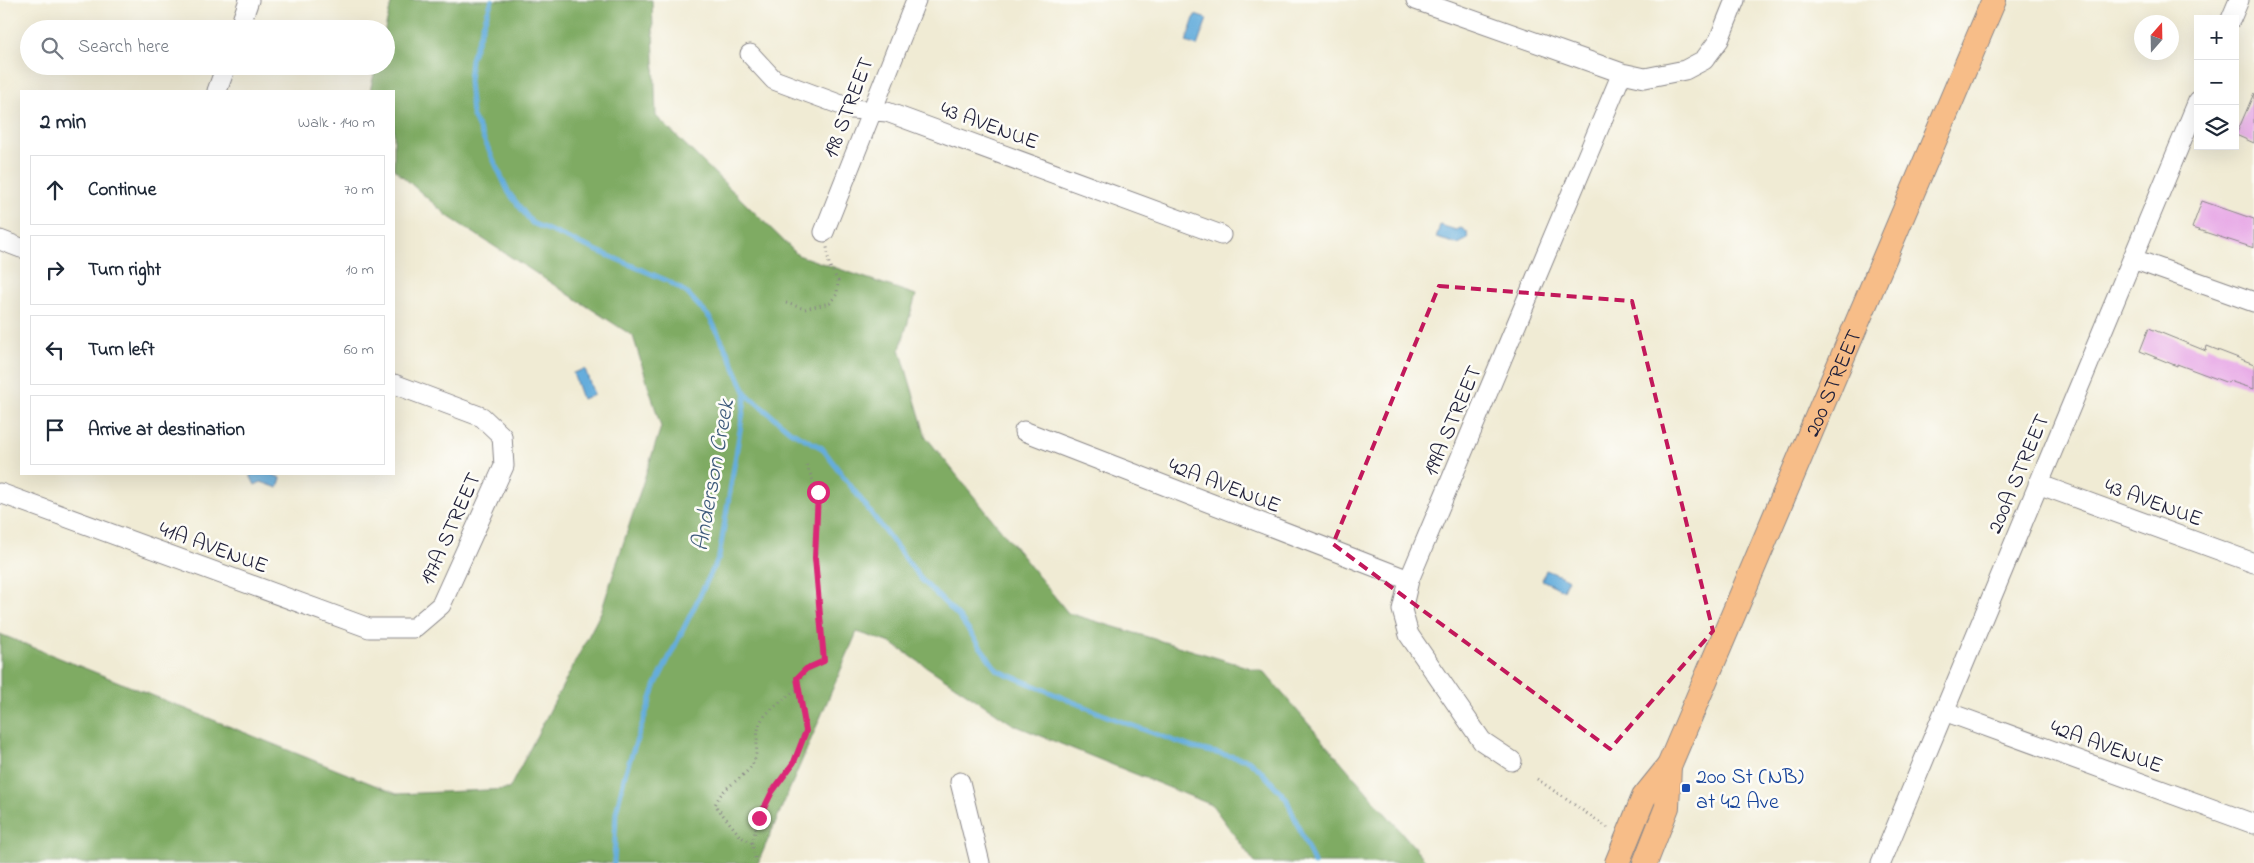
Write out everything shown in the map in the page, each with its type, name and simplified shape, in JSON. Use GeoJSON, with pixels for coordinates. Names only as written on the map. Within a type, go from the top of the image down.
{"type":"FeatureCollection","features":[{"type":"Feature","properties":{"kind":"main road","name":"200 STREET"},"geometry":{"type":"LineString","coordinates":[[1617,863],[1644,797],[1669,766],[1994,0]]}},
{"type":"Feature","properties":{"kind":"main road","name":"200 STREET"},"geometry":{"type":"LineString","coordinates":[[1645,863],[1667,807],[1669,766]]}},
{"type":"Feature","properties":{"kind":"street"},"geometry":{"type":"LineString","coordinates":[[242,20],[250,0]]}},
{"type":"Feature","properties":{"kind":"street","name":"198 STREET"},"geometry":{"type":"LineString","coordinates":[[824,232],[870,111],[916,0]]}},
{"type":"Feature","properties":{"kind":"street"},"geometry":{"type":"LineString","coordinates":[[1416,0],[1622,73],[1645,78],[1685,70],[1704,60],[1714,46],[1735,0]]}},
{"type":"Feature","properties":{"kind":"street"},"geometry":{"type":"LineString","coordinates":[[2233,15],[2239,0]]}},
{"type":"Feature","properties":{"kind":"street","name":"43 AVENUE"},"geometry":{"type":"LineString","coordinates":[[750,54],[774,80],[852,109],[888,112],[1221,235]]}},
{"type":"Feature","properties":{"kind":"street","name":"199A STREET"},"geometry":{"type":"LineString","coordinates":[[1512,762],[1482,741],[1410,636],[1402,610],[1410,580],[1622,73]]}},
{"type":"Feature","properties":{"kind":"street"},"geometry":{"type":"LineString","coordinates":[[217,90],[223,75]]}},
{"type":"Feature","properties":{"kind":"street","name":"200A STREET"},"geometry":{"type":"LineString","coordinates":[[1881,863],[2196,105]]}},
{"type":"Feature","properties":{"kind":"street"},"geometry":{"type":"LineString","coordinates":[[0,240],[20,248]]}},
{"type":"Feature","properties":{"kind":"street"},"geometry":{"type":"LineString","coordinates":[[2133,260],[2254,302]]}},
{"type":"Feature","properties":{"kind":"street","name":"197A STREET"},"geometry":{"type":"LineString","coordinates":[[395,384],[482,417],[502,436],[504,466],[441,605],[414,628]]}},
{"type":"Feature","properties":{"kind":"street","name":"42A AVENUE"},"geometry":{"type":"LineString","coordinates":[[1024,432],[1410,580]]}},
{"type":"Feature","properties":{"kind":"street","name":"43 AVENUE"},"geometry":{"type":"LineString","coordinates":[[2038,484],[2254,563]]}},
{"type":"Feature","properties":{"kind":"street","name":"41A AVENUE"},"geometry":{"type":"LineString","coordinates":[[0,493],[368,628],[414,628]]}},
{"type":"Feature","properties":{"kind":"street","name":"42A AVENUE"},"geometry":{"type":"LineString","coordinates":[[1944,711],[2254,824]]}},
{"type":"Feature","properties":{"kind":"street"},"geometry":{"type":"LineString","coordinates":[[960,782],[980,863]]}},
{"type":"Feature","properties":{"kind":"path"},"geometry":{"type":"LineString","coordinates":[[786,303],[805,309],[830,303],[837,294],[838,281],[829,265],[824,232]]}},
{"type":"Feature","properties":{"kind":"path"},"geometry":{"type":"LineString","coordinates":[[756,863],[752,843],[759,818],[772,792],[794,762],[806,731],[797,678],[806,669],[824,661],[815,558],[818,492],[806,464]]}},
{"type":"Feature","properties":{"kind":"path"},"geometry":{"type":"LineString","coordinates":[[752,843],[741,837],[715,805],[725,788],[750,769],[757,755],[760,722],[769,711],[798,688]]}},
{"type":"Feature","properties":{"kind":"path"},"geometry":{"type":"LineString","coordinates":[[1537,778],[1608,828]]}},
{"type":"Feature","properties":{"kind":"highlighted area"},"geometry":{"type":"Polygon","coordinates":[[[1439,286],[1632,301],[1713,631],[1610,749],[1333,544],[1439,286]]]}},
{"type":"Feature","properties":{"kind":"green space"},"geometry":{"type":"Polygon","coordinates":[[[392,0],[652,0],[656,116],[798,255],[916,295],[900,349],[926,437],[1068,613],[1264,672],[1428,863],[1255,863],[1212,805],[1014,725],[891,643],[857,632],[758,863],[0,863],[0,634],[397,794],[509,789],[601,612],[661,427],[633,336],[449,217],[395,170],[395,90],[370,90],[374,75],[395,75],[395,20],[387,20],[392,0]]]}},
{"type":"Feature","properties":{"kind":"water"},"geometry":{"type":"Polygon","coordinates":[[[1195,15],[1207,19],[1197,46],[1186,42],[1195,15]]]}},
{"type":"Feature","properties":{"kind":"water"},"geometry":{"type":"Polygon","coordinates":[[[1440,225],[1456,230],[1461,228],[1467,232],[1468,239],[1458,244],[1436,238],[1440,225]]]}},
{"type":"Feature","properties":{"kind":"water"},"geometry":{"type":"Polygon","coordinates":[[[585,369],[594,395],[582,399],[573,373],[585,369]]]}},
{"type":"Feature","properties":{"kind":"water"},"geometry":{"type":"Polygon","coordinates":[[[250,475],[274,475],[281,478],[278,488],[261,482],[255,485],[250,475]]]}},
{"type":"Feature","properties":{"kind":"water"},"geometry":{"type":"Polygon","coordinates":[[[1546,570],[1568,579],[1563,590],[1542,580],[1546,570]]]}},
{"type":"Feature","properties":{"kind":"building"},"geometry":{"type":"Polygon","coordinates":[[[2254,93],[2254,143],[2239,136],[2239,128],[2254,93]]]}},
{"type":"Feature","properties":{"kind":"building"},"geometry":{"type":"Polygon","coordinates":[[[2202,201],[2254,219],[2254,248],[2192,228],[2202,201]]]}},
{"type":"Feature","properties":{"kind":"building"},"geometry":{"type":"Polygon","coordinates":[[[2149,328],[2206,351],[2207,346],[2254,364],[2254,389],[2229,381],[2228,383],[2177,364],[2177,366],[2140,351],[2149,328]]]}},
{"type":"Feature","properties":{"kind":"waterway","name":"Anderson Creek"},"geometry":{"type":"LineString","coordinates":[[492,0],[471,59],[469,81],[472,114],[509,193],[532,223],[668,281],[687,293],[710,318],[746,394],[719,557],[656,684],[625,774],[616,813],[614,863]]}},
{"type":"Feature","properties":{"kind":"waterway"},"geometry":{"type":"LineString","coordinates":[[746,394],[790,431],[822,448],[921,579],[959,617],[997,670],[1109,717],[1194,748],[1248,760],[1286,798],[1314,863]]}},
{"type":"Feature","properties":{"kind":"place","name":"200 St (NB) at 42 Ave"},"geometry":{"type":"Point","coordinates":[1686,788]}},
{"type":"Feature","properties":{"kind":"route"},"geometry":{"type":"LineString","coordinates":[[759,818],[772,792],[794,762],[806,731],[797,678],[806,669],[817,666],[824,661],[815,558],[818,492]]}}]}
